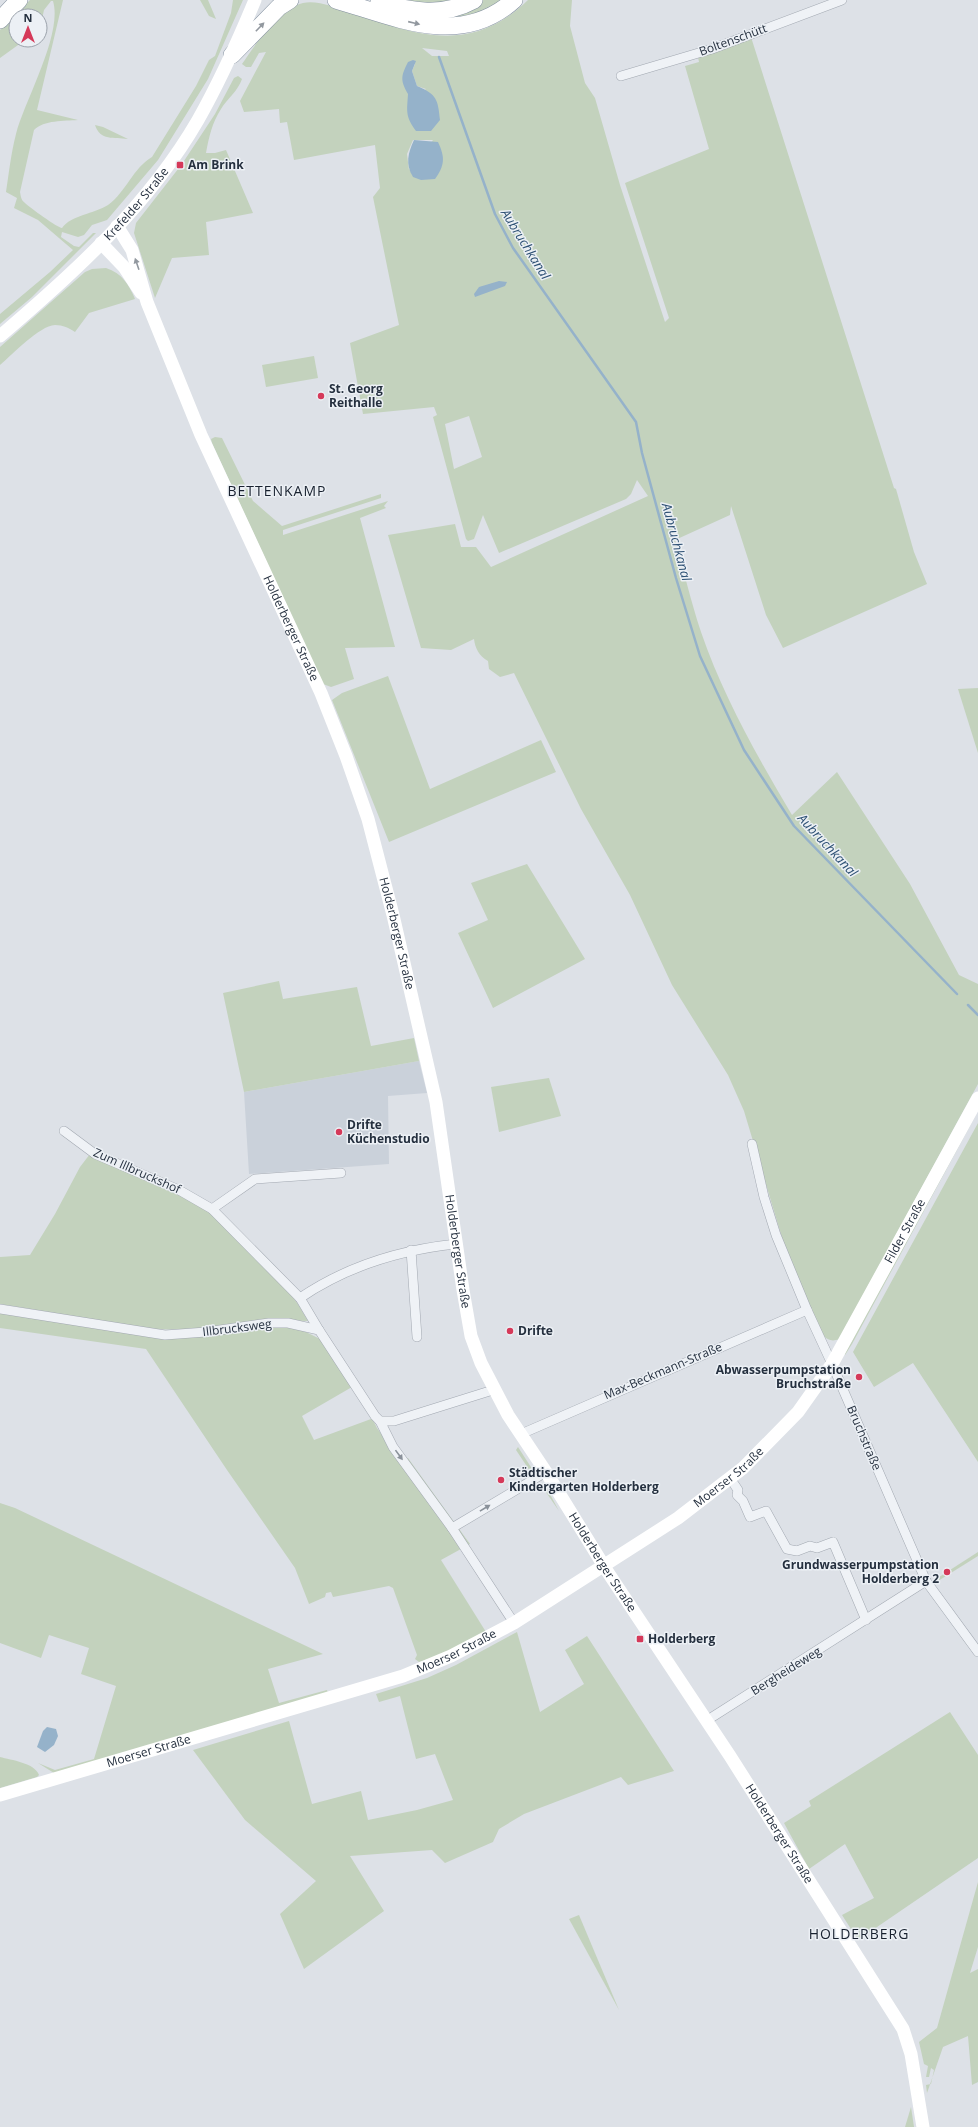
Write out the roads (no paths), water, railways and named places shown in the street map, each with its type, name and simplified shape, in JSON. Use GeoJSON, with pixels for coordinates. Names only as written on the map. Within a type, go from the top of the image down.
{"type":"FeatureCollection","features":[{"type":"Feature","properties":{"kind":"highway"},"geometry":{"type":"LineString","coordinates":[[0,20],[19,0]]}},
{"type":"Feature","properties":{"kind":"highway"},"geometry":{"type":"LineString","coordinates":[[232,55],[279,7],[290,0]]}},
{"type":"Feature","properties":{"kind":"highway"},"geometry":{"type":"LineString","coordinates":[[336,0],[420,25],[445,27],[473,23],[503,9],[514,0]]}},
{"type":"Feature","properties":{"kind":"highway"},"geometry":{"type":"LineString","coordinates":[[371,0],[416,12],[432,12],[446,11],[474,0]]}},
{"type":"Feature","properties":{"kind":"main road","name":"Krefelder Straße"},"geometry":{"type":"LineString","coordinates":[[0,336],[85,260],[117,226],[155,181],[197,121],[232,55],[255,0]]}},
{"type":"Feature","properties":{"kind":"main road","name":"Holderberger Straße"},"geometry":{"type":"LineString","coordinates":[[117,226],[132,250],[147,302],[201,435],[321,693],[346,756],[368,819],[393,915],[436,1102],[456,1244],[471,1336],[493,1390],[546,1472],[603,1565],[706,1721],[903,2029],[911,2054],[923,2127]]}},
{"type":"Feature","properties":{"kind":"main road","name":"Holderberger Straße"},"geometry":{"type":"LineString","coordinates":[[101,243],[124,267],[147,302]]}},
{"type":"Feature","properties":{"kind":"main road","name":"Filder Straße"},"geometry":{"type":"LineString","coordinates":[[832,1364],[978,1098]]}},
{"type":"Feature","properties":{"kind":"main road","name":"Moerser Straße"},"geometry":{"type":"LineString","coordinates":[[0,1795],[403,1676],[451,1656],[514,1623],[678,1518],[743,1468],[798,1412],[832,1364]]}},
{"type":"Feature","properties":{"kind":"street","name":"Boltenschütt"},"geometry":{"type":"LineString","coordinates":[[621,76],[712,49],[842,0]]}},
{"type":"Feature","properties":{"kind":"street","name":"Zum Illbruckshof"},"geometry":{"type":"LineString","coordinates":[[64,1131],[95,1154],[179,1190],[212,1209],[300,1298],[319,1330]]}},
{"type":"Feature","properties":{"kind":"street","name":"Bruchstraße"},"geometry":{"type":"LineString","coordinates":[[752,1144],[764,1197],[776,1235],[806,1310],[832,1364],[926,1581],[978,1652]]}},
{"type":"Feature","properties":{"kind":"street"},"geometry":{"type":"LineString","coordinates":[[212,1209],[255,1179],[341,1173]]}},
{"type":"Feature","properties":{"kind":"street"},"geometry":{"type":"LineString","coordinates":[[300,1298],[338,1274],[411,1250],[456,1244]]}},
{"type":"Feature","properties":{"kind":"street"},"geometry":{"type":"LineString","coordinates":[[411,1250],[417,1337]]}},
{"type":"Feature","properties":{"kind":"street","name":"Illbrucksweg"},"geometry":{"type":"LineString","coordinates":[[0,1309],[165,1335],[206,1332],[269,1323],[288,1323],[319,1330]]}},
{"type":"Feature","properties":{"kind":"street","name":"Max-Beckmann-Straße"},"geometry":{"type":"LineString","coordinates":[[521,1434],[806,1310]]}},
{"type":"Feature","properties":{"kind":"street"},"geometry":{"type":"LineString","coordinates":[[319,1330],[374,1416],[380,1421],[393,1447],[452,1528],[514,1623]]}},
{"type":"Feature","properties":{"kind":"street"},"geometry":{"type":"LineString","coordinates":[[380,1421],[394,1421],[493,1390]]}},
{"type":"Feature","properties":{"kind":"street"},"geometry":{"type":"LineString","coordinates":[[452,1528],[546,1472]]}},
{"type":"Feature","properties":{"kind":"street"},"geometry":{"type":"LineString","coordinates":[[734,1484],[738,1490],[737,1495],[743,1501],[750,1517],[766,1511],[787,1549],[797,1551],[810,1546],[818,1548],[833,1542],[866,1620]]}},
{"type":"Feature","properties":{"kind":"street","name":"Bergheideweg"},"geometry":{"type":"LineString","coordinates":[[706,1721],[926,1581]]}},
{"type":"Feature","properties":{"kind":"water"},"geometry":{"type":"Polygon","coordinates":[[[413,60],[416,61],[412,71],[417,86],[433,95],[437,103],[440,120],[431,131],[416,131],[408,117],[408,94],[402,78],[408,62],[413,60]]]}},
{"type":"Feature","properties":{"kind":"water"},"geometry":{"type":"Polygon","coordinates":[[[414,140],[438,142],[442,152],[443,161],[441,169],[435,179],[421,180],[413,177],[410,172],[408,158],[414,140]]]}},
{"type":"Feature","properties":{"kind":"water"},"geometry":{"type":"Polygon","coordinates":[[[499,281],[507,282],[505,286],[475,297],[474,294],[479,287],[499,281]]]}},
{"type":"Feature","properties":{"kind":"water"},"geometry":{"type":"Polygon","coordinates":[[[47,1727],[56,1729],[58,1736],[54,1745],[45,1752],[37,1747],[43,1731],[47,1727]]]}},
{"type":"Feature","properties":{"kind":"waterway","name":"Aubruchkanal"},"geometry":{"type":"LineString","coordinates":[[439,57],[495,214],[513,248],[636,422],[642,453],[676,578],[700,656],[744,750],[794,826],[957,994]]}},
{"type":"Feature","properties":{"kind":"waterway","name":"Aubruchkanal"},"geometry":{"type":"LineString","coordinates":[[968,1005],[978,1015]]}},
{"type":"Feature","properties":{"kind":"place","name":"Am Brink"},"geometry":{"type":"Point","coordinates":[180,165]}},
{"type":"Feature","properties":{"kind":"place","name":"St. Georg Reithalle"},"geometry":{"type":"Point","coordinates":[321,396]}},
{"type":"Feature","properties":{"kind":"place","name":"Drifte Küchenstudio"},"geometry":{"type":"Point","coordinates":[339,1132]}},
{"type":"Feature","properties":{"kind":"place","name":"Drifte"},"geometry":{"type":"Point","coordinates":[510,1331]}},
{"type":"Feature","properties":{"kind":"place","name":"Abwasserpumpstation Bruchstraße"},"geometry":{"type":"Point","coordinates":[859,1377]}},
{"type":"Feature","properties":{"kind":"place","name":"Städtischer Kindergarten Holderberg"},"geometry":{"type":"Point","coordinates":[501,1480]}},
{"type":"Feature","properties":{"kind":"place","name":"Grundwasserpumpstation Holderberg 2"},"geometry":{"type":"Point","coordinates":[947,1572]}},
{"type":"Feature","properties":{"kind":"place","name":"Holderberg"},"geometry":{"type":"Point","coordinates":[640,1639]}},
{"type":"Feature","properties":{"kind":"district","name":"BETTENKAMP"},"geometry":{"type":"Point","coordinates":[277,491]}},
{"type":"Feature","properties":{"kind":"district","name":"HOLDERBERG"},"geometry":{"type":"Point","coordinates":[859,1934]}}]}
